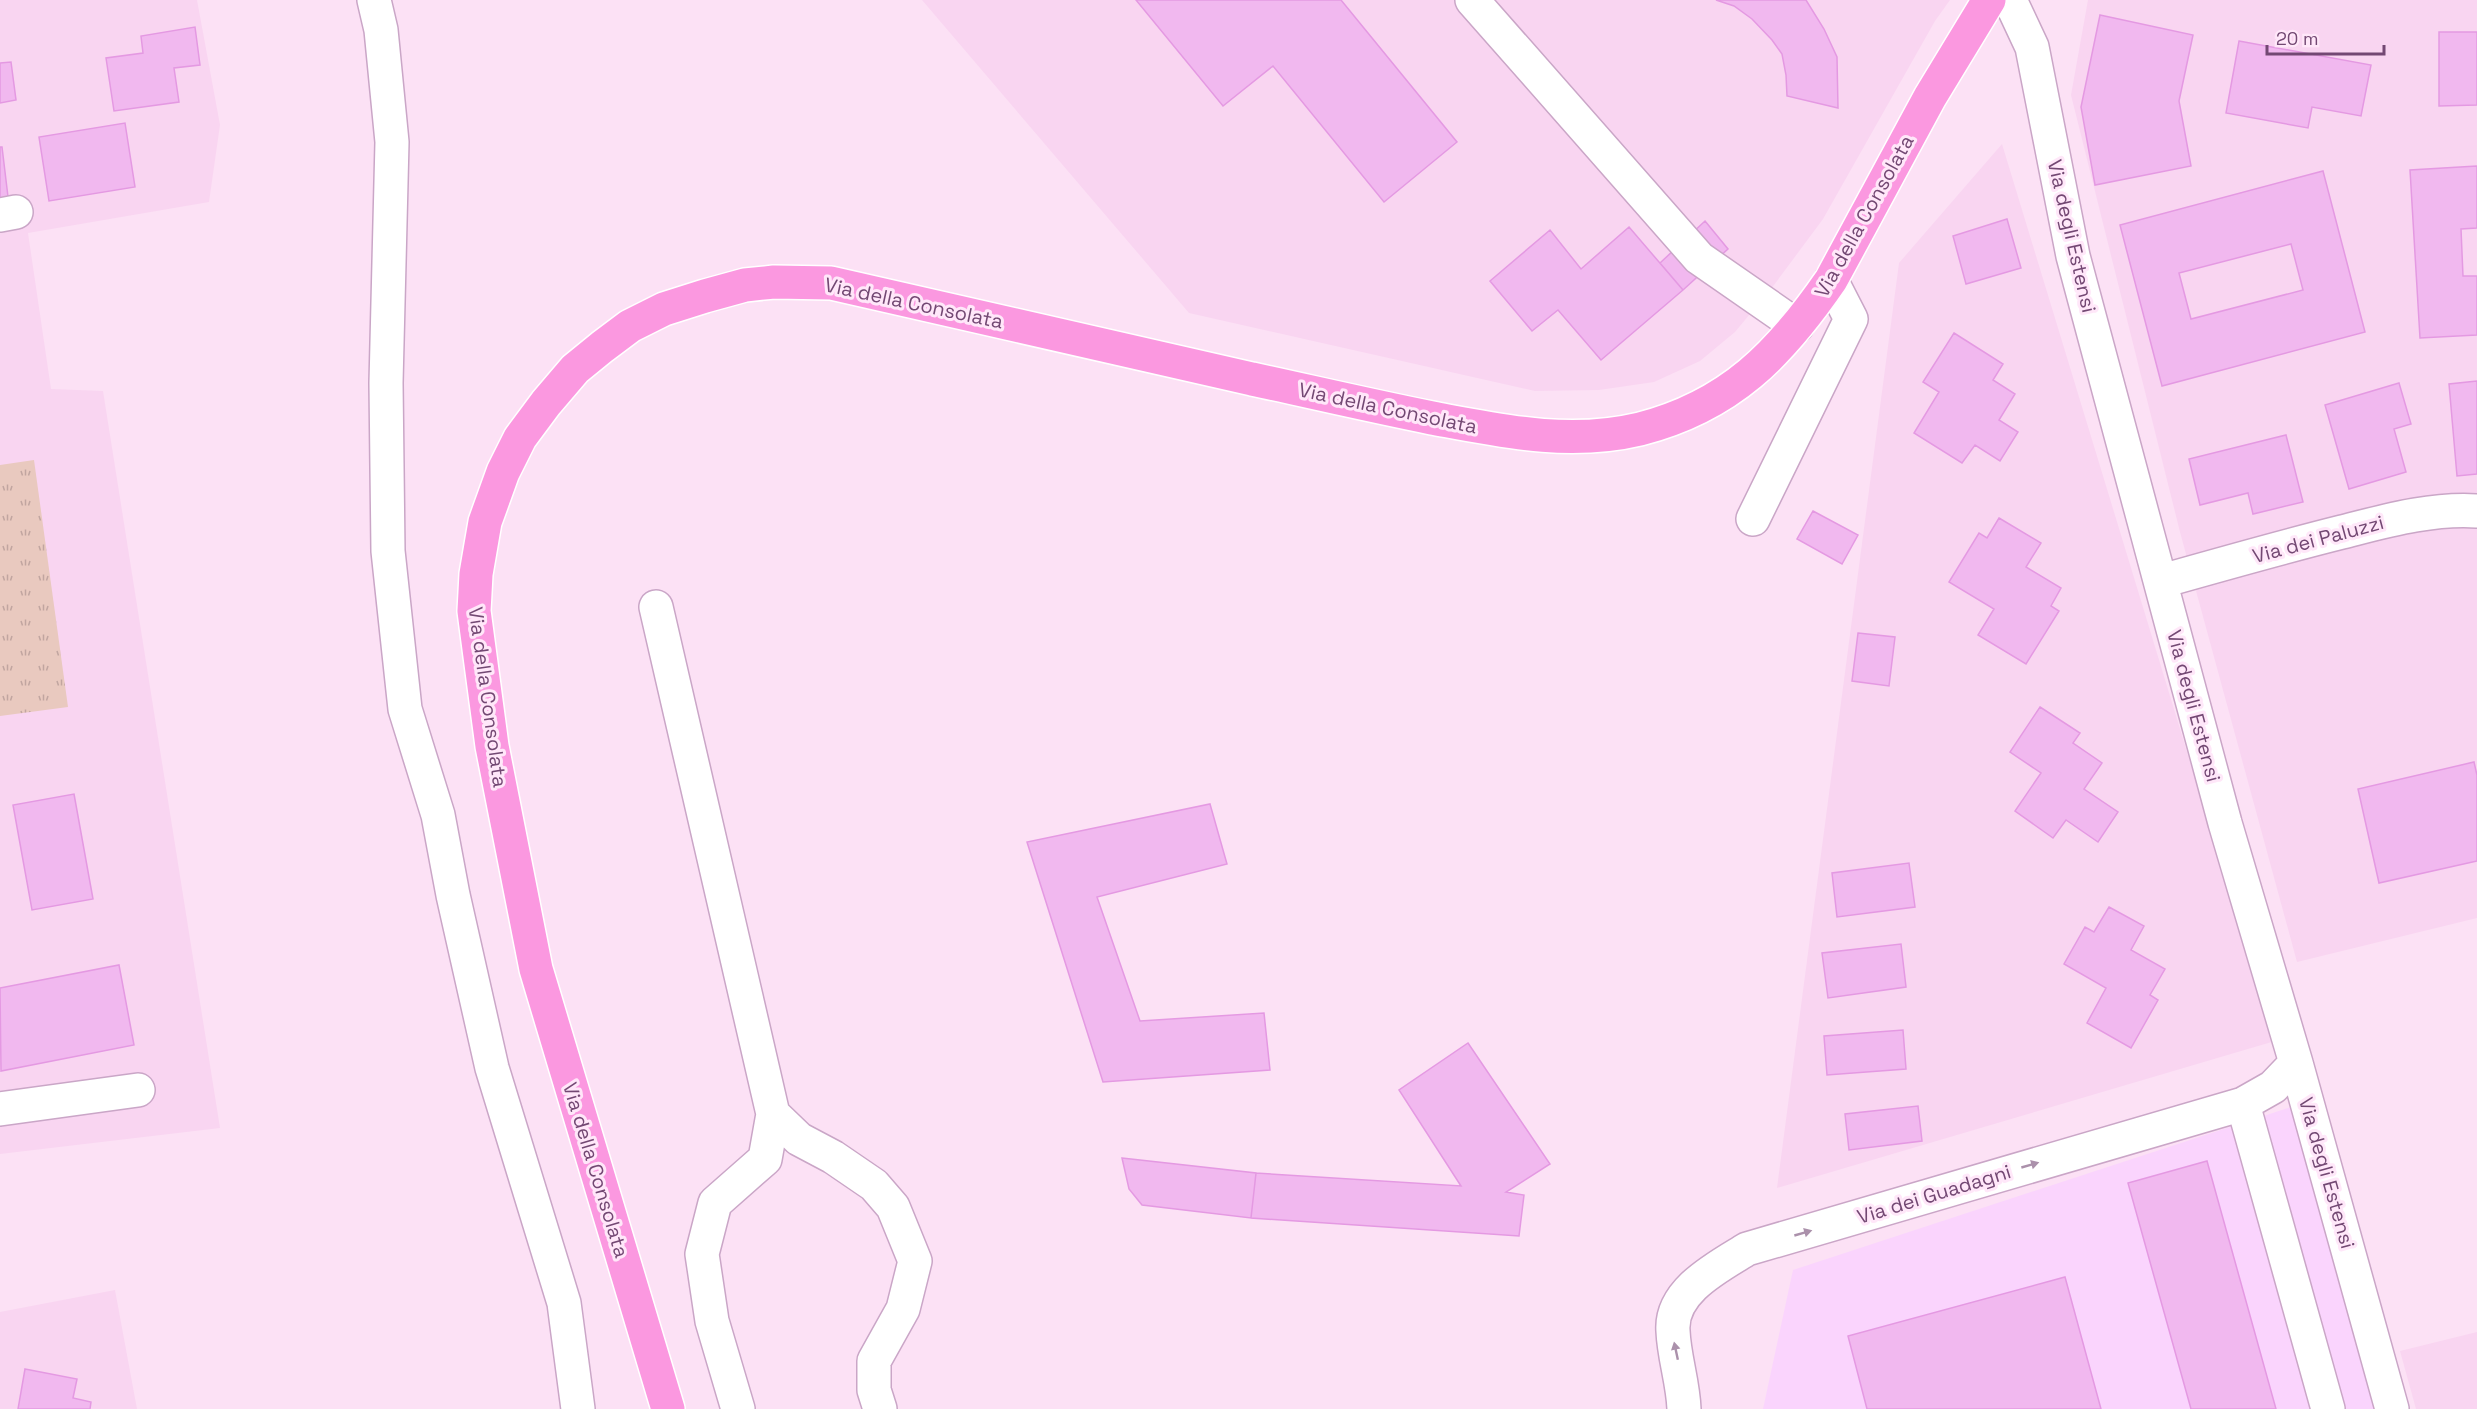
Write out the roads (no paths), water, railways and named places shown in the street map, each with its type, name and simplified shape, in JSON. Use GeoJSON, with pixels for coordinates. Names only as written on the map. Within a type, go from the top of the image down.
{"type":"FeatureCollection","features":[{"type":"Feature","properties":{"kind":"main road","name":"Via della Consolata"},"geometry":{"type":"LineString","coordinates":[[668,1409],[536,969],[492,746],[474,610],[476,574],[485,522],[503,472],[520,438],[575,369],[630,326],[664,309],[745,285],[774,282],[831,283],[1359,403],[1508,433],[1576,438],[1639,429],[1690,412],[1711,402],[1765,363],[1797,326],[1831,280],[1930,97],[1989,0]]}},
{"type":"Feature","properties":{"kind":"street"},"geometry":{"type":"LineString","coordinates":[[374,0],[381,30],[392,141],[386,383],[388,539],[405,709],[438,815],[453,895],[492,1068],[564,1303],[578,1409]]}},
{"type":"Feature","properties":{"kind":"street"},"geometry":{"type":"LineString","coordinates":[[1472,0],[1700,258],[1797,326]]}},
{"type":"Feature","properties":{"kind":"street","name":"Via degli Estensi"},"geometry":{"type":"LineString","coordinates":[[2010,0],[2032,47],[2073,256],[2162,581],[2225,823],[2296,1063],[2392,1409]]}},
{"type":"Feature","properties":{"kind":"street"},"geometry":{"type":"LineString","coordinates":[[1754,519],[1851,319],[1831,280]]}},
{"type":"Feature","properties":{"kind":"street","name":"Via dei Paluzzi"},"geometry":{"type":"LineString","coordinates":[[2162,581],[2313,539],[2401,518],[2432,512],[2477,512]]}},
{"type":"Feature","properties":{"kind":"street"},"geometry":{"type":"LineString","coordinates":[[656,608],[773,1114],[765,1159],[715,1203],[702,1254],[712,1322],[738,1409]]}},
{"type":"Feature","properties":{"kind":"street","name":"Via dei Guadagni"},"geometry":{"type":"LineString","coordinates":[[1684,1409],[1672,1322],[1678,1308],[1697,1283],[1747,1249],[2243,1104],[2273,1087],[2296,1063]]}},
{"type":"Feature","properties":{"kind":"street"},"geometry":{"type":"LineString","coordinates":[[0,1109],[138,1090]]}},
{"type":"Feature","properties":{"kind":"street"},"geometry":{"type":"LineString","coordinates":[[2243,1104],[2328,1409]]}},
{"type":"Feature","properties":{"kind":"street"},"geometry":{"type":"LineString","coordinates":[[773,1114],[799,1139],[833,1157],[874,1185],[893,1207],[915,1261],[903,1309],[874,1360],[874,1390],[880,1409]]}}]}
